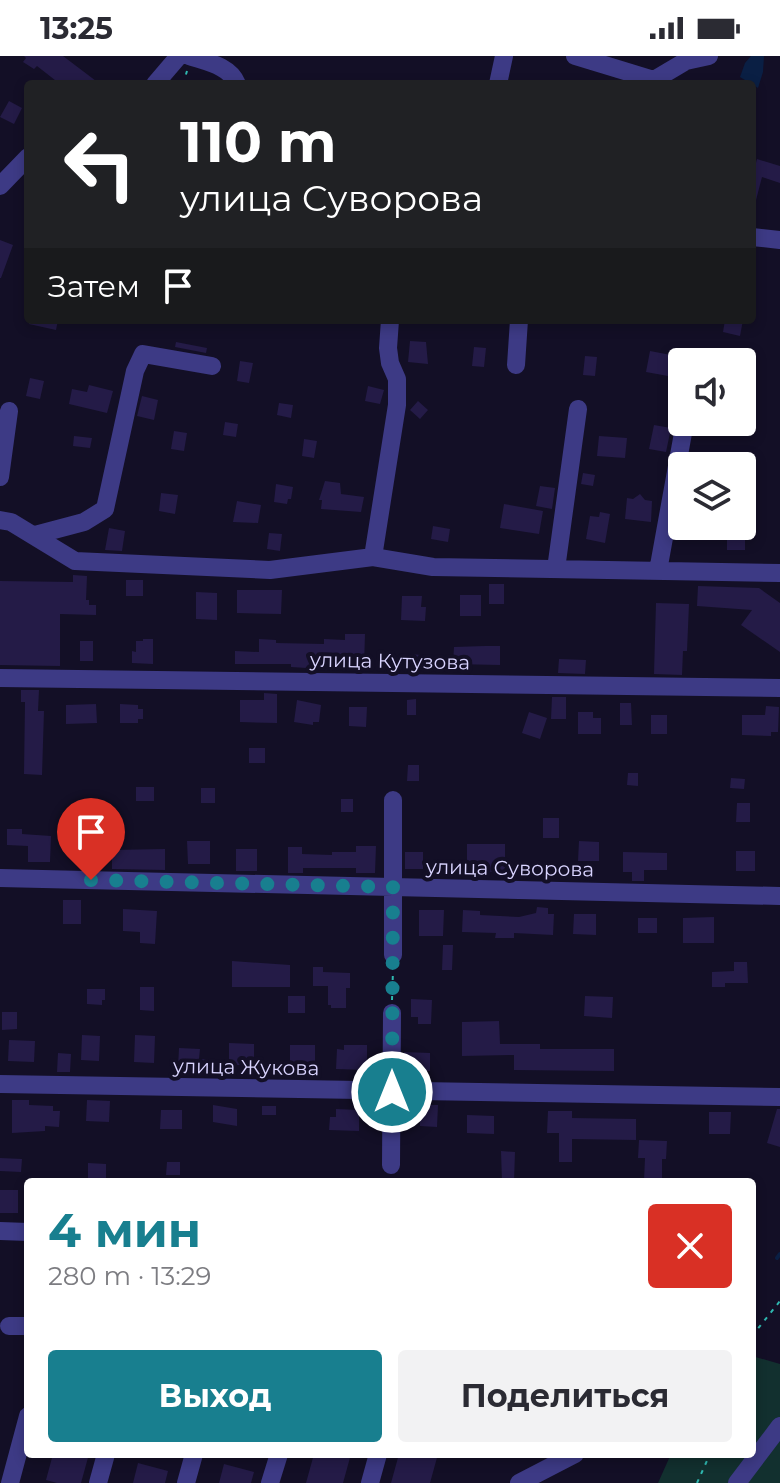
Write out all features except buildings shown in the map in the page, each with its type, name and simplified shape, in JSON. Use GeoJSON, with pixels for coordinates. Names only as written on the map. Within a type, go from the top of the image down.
{"type":"FeatureCollection","features":[{"type":"Feature","properties":{"kind":"street"},"geometry":{"type":"LineString","coordinates":[[158,80],[179,56]]}},
{"type":"Feature","properties":{"kind":"street"},"geometry":{"type":"LineString","coordinates":[[189,56],[215,64],[233,75],[235,80]]}},
{"type":"Feature","properties":{"kind":"street"},"geometry":{"type":"LineString","coordinates":[[499,80],[504,56]]}},
{"type":"Feature","properties":{"kind":"street"},"geometry":{"type":"LineString","coordinates":[[575,56],[649,80]]}},
{"type":"Feature","properties":{"kind":"street"},"geometry":{"type":"LineString","coordinates":[[658,80],[686,61],[709,56]]}},
{"type":"Feature","properties":{"kind":"street"},"geometry":{"type":"LineString","coordinates":[[0,186],[24,161]]}},
{"type":"Feature","properties":{"kind":"street"},"geometry":{"type":"LineString","coordinates":[[756,237],[780,240]]}},
{"type":"Feature","properties":{"kind":"street"},"geometry":{"type":"LineString","coordinates":[[373,557],[397,405],[397,379],[388,348],[390,324]]}},
{"type":"Feature","properties":{"kind":"street"},"geometry":{"type":"LineString","coordinates":[[516,365],[519,324]]}},
{"type":"Feature","properties":{"kind":"street"},"geometry":{"type":"LineString","coordinates":[[35,535],[84,522],[105,509],[135,371],[143,354],[212,366]]}},
{"type":"Feature","properties":{"kind":"street"},"geometry":{"type":"LineString","coordinates":[[556,569],[578,409]]}},
{"type":"Feature","properties":{"kind":"street"},"geometry":{"type":"LineString","coordinates":[[0,477],[9,411]]}},
{"type":"Feature","properties":{"kind":"street"},"geometry":{"type":"LineString","coordinates":[[658,571],[682,436]]}},
{"type":"Feature","properties":{"kind":"street"},"geometry":{"type":"LineString","coordinates":[[0,520],[11,522],[35,535],[75,561],[270,570],[373,557],[433,567],[780,573]]}},
{"type":"Feature","properties":{"kind":"street","name":"улица Кутузова"},"geometry":{"type":"LineString","coordinates":[[0,678],[780,688]]}},
{"type":"Feature","properties":{"kind":"street"},"geometry":{"type":"LineString","coordinates":[[393,800],[393,955]]}},
{"type":"Feature","properties":{"kind":"street","name":"улица Суворова"},"geometry":{"type":"LineString","coordinates":[[0,878],[780,896]]}},
{"type":"Feature","properties":{"kind":"street"},"geometry":{"type":"LineString","coordinates":[[391,1165],[392,1013]]}},
{"type":"Feature","properties":{"kind":"street","name":"улица Жукова"},"geometry":{"type":"LineString","coordinates":[[0,1084],[780,1097]]}},
{"type":"Feature","properties":{"kind":"street"},"geometry":{"type":"LineString","coordinates":[[0,1231],[24,1232]]}},
{"type":"Feature","properties":{"kind":"street"},"geometry":{"type":"LineString","coordinates":[[756,1458],[780,1426]]}},
{"type":"Feature","properties":{"kind":"street"},"geometry":{"type":"LineString","coordinates":[[10,1483],[24,1431]]}},
{"type":"Feature","properties":{"kind":"street"},"geometry":{"type":"LineString","coordinates":[[98,1483],[105,1458]]}},
{"type":"Feature","properties":{"kind":"street"},"geometry":{"type":"LineString","coordinates":[[186,1483],[193,1458]]}},
{"type":"Feature","properties":{"kind":"street"},"geometry":{"type":"LineString","coordinates":[[270,1483],[278,1458]]}},
{"type":"Feature","properties":{"kind":"street"},"geometry":{"type":"LineString","coordinates":[[370,1483],[377,1458]]}},
{"type":"Feature","properties":{"kind":"street"},"geometry":{"type":"LineString","coordinates":[[519,1483],[567,1458]]}},
{"type":"Feature","properties":{"kind":"street"},"geometry":{"type":"LineString","coordinates":[[737,1483],[756,1458]]}},
{"type":"Feature","properties":{"kind":"path"},"geometry":{"type":"LineString","coordinates":[[392,1013],[393,955]]}},
{"type":"Feature","properties":{"kind":"path"},"geometry":{"type":"LineString","coordinates":[[756,1331],[780,1301]]}},
{"type":"Feature","properties":{"kind":"path"},"geometry":{"type":"LineString","coordinates":[[697,1483],[708,1458]]}},
{"type":"Feature","properties":{"kind":"green space"},"geometry":{"type":"Polygon","coordinates":[[[756,1357],[780,1364],[780,1483],[658,1483],[669,1458],[756,1458],[756,1357]]]}},
{"type":"Feature","properties":{"kind":"water"},"geometry":{"type":"Polygon","coordinates":[[[751,56],[764,56],[758,88],[756,80],[740,77],[751,56]]]}},
{"type":"Feature","properties":{"kind":"waterway"},"geometry":{"type":"LineString","coordinates":[[777,1258],[780,1254]]}},
{"type":"Feature","properties":{"kind":"route"},"geometry":{"type":"LineString","coordinates":[[91,880],[393,887],[392,1092]]}}]}
